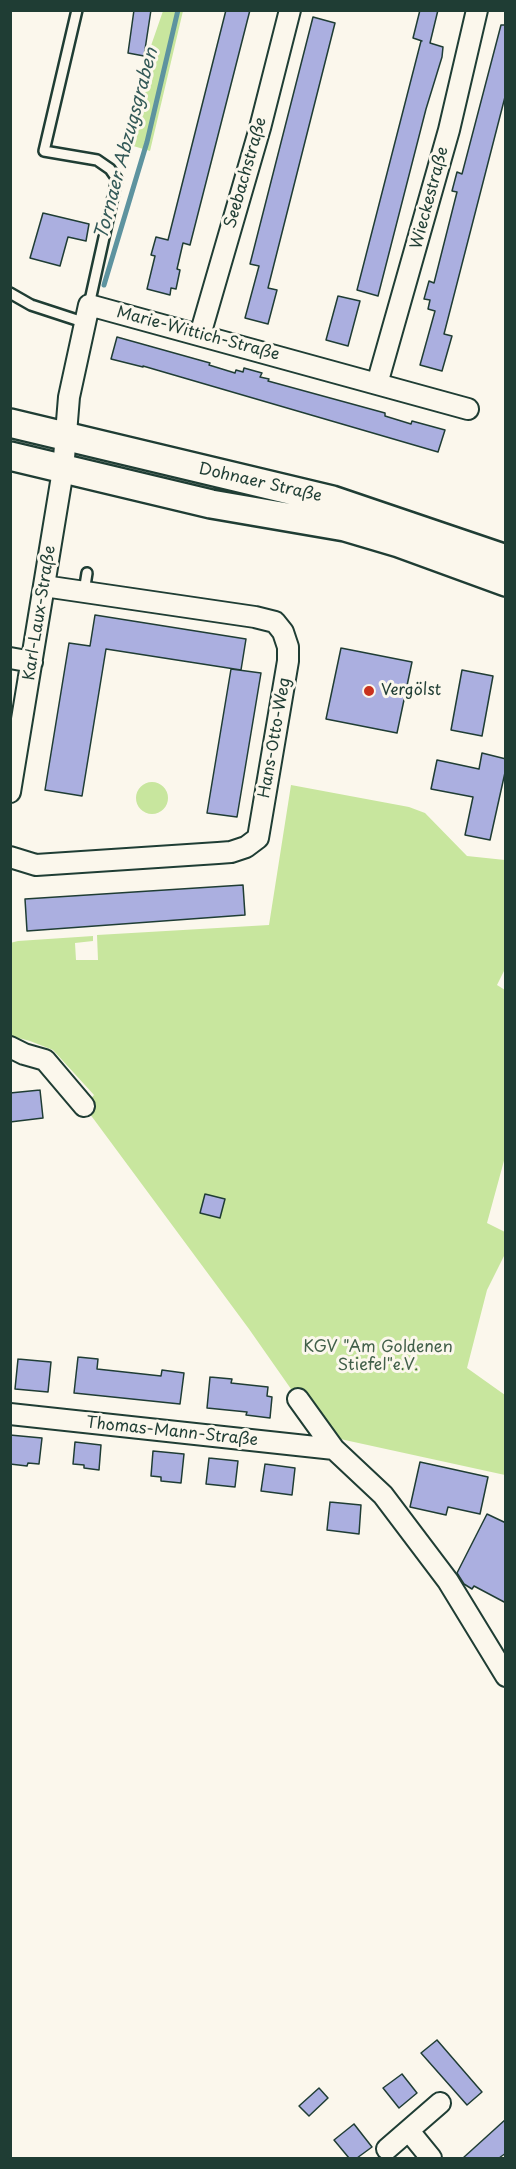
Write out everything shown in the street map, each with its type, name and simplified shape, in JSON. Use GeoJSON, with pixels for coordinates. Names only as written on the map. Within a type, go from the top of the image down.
{"type":"FeatureCollection","features":[{"type":"Feature","properties":{"kind":"main road","name":"Dohnaer Straße"},"geometry":{"type":"LineString","coordinates":[[10,423],[332,500],[506,558]]}},
{"type":"Feature","properties":{"kind":"main road","name":"Dohnaer Straße"},"geometry":{"type":"LineString","coordinates":[[10,456],[211,504],[345,528],[399,543],[506,582]]}},
{"type":"Feature","properties":{"kind":"street","name":"Seebachstraße"},"geometry":{"type":"LineString","coordinates":[[200,335],[260,128],[290,10]]}},
{"type":"Feature","properties":{"kind":"street","name":"Wieckestraße"},"geometry":{"type":"LineString","coordinates":[[377,384],[449,130],[477,10]]}},
{"type":"Feature","properties":{"kind":"street","name":"Marie-Wittich-Straße"},"geometry":{"type":"LineString","coordinates":[[87,314],[200,335],[468,409]]}},
{"type":"Feature","properties":{"kind":"street"},"geometry":{"type":"LineString","coordinates":[[63,470],[69,397],[87,314]]}},
{"type":"Feature","properties":{"kind":"street","name":"Karl-Laux-Straße"},"geometry":{"type":"LineString","coordinates":[[10,792],[63,470]]}},
{"type":"Feature","properties":{"kind":"street","name":"Hans-Otto-Weg"},"geometry":{"type":"LineString","coordinates":[[10,857],[36,865],[231,852],[246,847],[258,838],[288,661],[288,647],[283,632],[275,622],[86,582],[44,586]]}},
{"type":"Feature","properties":{"kind":"street"},"geometry":{"type":"LineString","coordinates":[[10,658],[32,662]]}},
{"type":"Feature","properties":{"kind":"street"},"geometry":{"type":"LineString","coordinates":[[10,1047],[45,1060],[84,1106]]}},
{"type":"Feature","properties":{"kind":"street"},"geometry":{"type":"LineString","coordinates":[[298,1399],[334,1449],[383,1495],[441,1571],[506,1676]]}},
{"type":"Feature","properties":{"kind":"street","name":"Thomas-Mann-Straße"},"geometry":{"type":"LineString","coordinates":[[10,1414],[334,1449]]}},
{"type":"Feature","properties":{"kind":"street"},"geometry":{"type":"LineString","coordinates":[[387,2149],[440,2103]]}},
{"type":"Feature","properties":{"kind":"street"},"geometry":{"type":"LineString","coordinates":[[409,2131],[431,2158]]}},
{"type":"Feature","properties":{"kind":"lane"},"geometry":{"type":"LineString","coordinates":[[10,293],[31,305],[87,314],[117,179],[110,169],[97,160],[44,151],[77,10]]}},
{"type":"Feature","properties":{"kind":"green space"},"geometry":{"type":"Polygon","coordinates":[[[163,11],[183,11],[150,151],[130,145],[145,63],[163,11]]]}},
{"type":"Feature","properties":{"kind":"green space"},"geometry":{"type":"Polygon","coordinates":[[[152,782],[164,786],[168,798],[164,810],[152,814],[140,810],[136,798],[140,786],[152,782]]]}},
{"type":"Feature","properties":{"kind":"green space","name":"KGV \"Am Goldenen Stiefel\"e.V."},"geometry":{"type":"Polygon","coordinates":[[[291,785],[409,807],[425,813],[467,856],[505,860],[505,969],[497,985],[505,990],[505,1157],[487,1223],[505,1232],[505,1254],[487,1290],[467,1368],[505,1395],[505,1475],[331,1437],[298,1399],[84,1106],[94,1095],[53,1050],[11,1036],[10,943],[93,936],[93,941],[75,943],[76,960],[98,960],[97,935],[269,925],[291,785]]]}},
{"type":"Feature","properties":{"kind":"building"},"geometry":{"type":"Polygon","coordinates":[[[134,10],[151,10],[144,56],[128,53],[134,10]]]}},
{"type":"Feature","properties":{"kind":"building"},"geometry":{"type":"Polygon","coordinates":[[[226,10],[250,10],[190,245],[183,243],[177,269],[180,270],[176,289],[171,288],[170,295],[147,289],[155,256],[151,255],[156,237],[168,240],[226,10]]]}},
{"type":"Feature","properties":{"kind":"building"},"geometry":{"type":"Polygon","coordinates":[[[420,10],[438,10],[430,43],[443,47],[442,57],[426,109],[378,296],[357,290],[422,41],[413,38],[420,10]]]}},
{"type":"Feature","properties":{"kind":"building"},"geometry":{"type":"Polygon","coordinates":[[[313,17],[335,23],[268,288],[277,290],[268,324],[245,318],[259,266],[250,264],[313,17]]]}},
{"type":"Feature","properties":{"kind":"building"},"geometry":{"type":"Polygon","coordinates":[[[501,25],[506,25],[506,93],[444,334],[452,336],[442,371],[420,365],[435,311],[428,309],[430,300],[424,299],[429,281],[434,283],[457,192],[452,191],[457,172],[462,174],[501,25]]]}},
{"type":"Feature","properties":{"kind":"building"},"geometry":{"type":"Polygon","coordinates":[[[43,213],[89,224],[86,241],[68,237],[60,266],[30,258],[43,213]]]}},
{"type":"Feature","properties":{"kind":"building"},"geometry":{"type":"Polygon","coordinates":[[[338,296],[360,301],[348,346],[326,340],[338,296]]]}},
{"type":"Feature","properties":{"kind":"building"},"geometry":{"type":"Polygon","coordinates":[[[117,337],[210,363],[209,365],[235,373],[236,370],[243,372],[244,368],[262,373],[260,377],[269,379],[268,381],[385,413],[385,416],[411,424],[412,421],[445,430],[438,452],[143,366],[111,359],[117,337]]]}},
{"type":"Feature","properties":{"kind":"building"},"geometry":{"type":"Polygon","coordinates":[[[95,615],[246,639],[241,670],[106,649],[82,796],[45,790],[69,643],[90,646],[95,615]]]}},
{"type":"Feature","properties":{"kind":"building","name":"Vergölst"},"geometry":{"type":"Polygon","coordinates":[[[341,648],[412,662],[397,733],[326,719],[341,648]]]}},
{"type":"Feature","properties":{"kind":"building"},"geometry":{"type":"Polygon","coordinates":[[[231,669],[261,673],[237,817],[207,813],[231,669]]]}},
{"type":"Feature","properties":{"kind":"building"},"geometry":{"type":"Polygon","coordinates":[[[462,670],[493,676],[482,736],[451,730],[462,670]]]}},
{"type":"Feature","properties":{"kind":"building"},"geometry":{"type":"Polygon","coordinates":[[[482,753],[506,759],[490,840],[465,835],[473,797],[431,789],[437,760],[479,769],[482,753]]]}},
{"type":"Feature","properties":{"kind":"building"},"geometry":{"type":"Polygon","coordinates":[[[243,885],[245,915],[27,931],[25,899],[243,885]]]}},
{"type":"Feature","properties":{"kind":"building"},"geometry":{"type":"Polygon","coordinates":[[[40,1090],[43,1118],[10,1122],[10,1093],[40,1090]]]}},
{"type":"Feature","properties":{"kind":"building"},"geometry":{"type":"Polygon","coordinates":[[[205,1194],[225,1199],[220,1218],[200,1213],[205,1194]]]}},
{"type":"Feature","properties":{"kind":"building"},"geometry":{"type":"Polygon","coordinates":[[[78,1357],[98,1359],[97,1369],[161,1376],[162,1370],[184,1373],[180,1404],[74,1393],[78,1357]]]}},
{"type":"Feature","properties":{"kind":"building"},"geometry":{"type":"Polygon","coordinates":[[[18,1359],[51,1362],[48,1392],[15,1389],[18,1359]]]}},
{"type":"Feature","properties":{"kind":"building"},"geometry":{"type":"Polygon","coordinates":[[[210,1377],[232,1379],[231,1383],[268,1387],[267,1396],[272,1397],[270,1418],[246,1415],[247,1412],[207,1408],[210,1377]]]}},
{"type":"Feature","properties":{"kind":"building"},"geometry":{"type":"Polygon","coordinates":[[[10,1435],[42,1438],[39,1464],[28,1463],[27,1466],[10,1464],[10,1435]]]}},
{"type":"Feature","properties":{"kind":"building"},"geometry":{"type":"Polygon","coordinates":[[[75,1442],[101,1445],[99,1470],[73,1464],[75,1442]]]}},
{"type":"Feature","properties":{"kind":"building"},"geometry":{"type":"Polygon","coordinates":[[[153,1451],[184,1454],[181,1483],[161,1481],[161,1477],[151,1476],[153,1451]]]}},
{"type":"Feature","properties":{"kind":"building"},"geometry":{"type":"Polygon","coordinates":[[[209,1458],[238,1461],[235,1487],[206,1484],[209,1458]]]}},
{"type":"Feature","properties":{"kind":"building"},"geometry":{"type":"Polygon","coordinates":[[[420,1462],[488,1477],[480,1514],[448,1507],[446,1515],[410,1507],[420,1462]]]}},
{"type":"Feature","properties":{"kind":"building"},"geometry":{"type":"Polygon","coordinates":[[[265,1464],[295,1468],[292,1495],[261,1491],[265,1464]]]}},
{"type":"Feature","properties":{"kind":"building"},"geometry":{"type":"Polygon","coordinates":[[[330,1502],[361,1505],[359,1534],[327,1530],[330,1502]]]}},
{"type":"Feature","properties":{"kind":"building"},"geometry":{"type":"Polygon","coordinates":[[[487,1514],[506,1523],[506,1603],[474,1586],[472,1589],[464,1584],[457,1573],[487,1514]]]}},
{"type":"Feature","properties":{"kind":"building"},"geometry":{"type":"Polygon","coordinates":[[[437,2040],[482,2092],[467,2105],[421,2053],[437,2040]]]}},
{"type":"Feature","properties":{"kind":"building"},"geometry":{"type":"Polygon","coordinates":[[[402,2074],[417,2093],[399,2108],[383,2088],[402,2074]]]}},
{"type":"Feature","properties":{"kind":"building"},"geometry":{"type":"Polygon","coordinates":[[[319,2088],[328,2098],[309,2116],[299,2106],[319,2088]]]}},
{"type":"Feature","properties":{"kind":"building"},"geometry":{"type":"Polygon","coordinates":[[[506,2119],[506,2153],[499,2158],[463,2158],[506,2119]]]}},
{"type":"Feature","properties":{"kind":"building"},"geometry":{"type":"Polygon","coordinates":[[[354,2124],[372,2147],[357,2158],[349,2158],[334,2140],[354,2124]]]}},
{"type":"Feature","properties":{"kind":"waterway","name":"Tornaer Abzugsgraben"},"geometry":{"type":"LineString","coordinates":[[104,285],[147,142],[178,10]]}},
{"type":"Feature","properties":{"kind":"place","name":"Vergölst"},"geometry":{"type":"Point","coordinates":[369,691]}}]}
